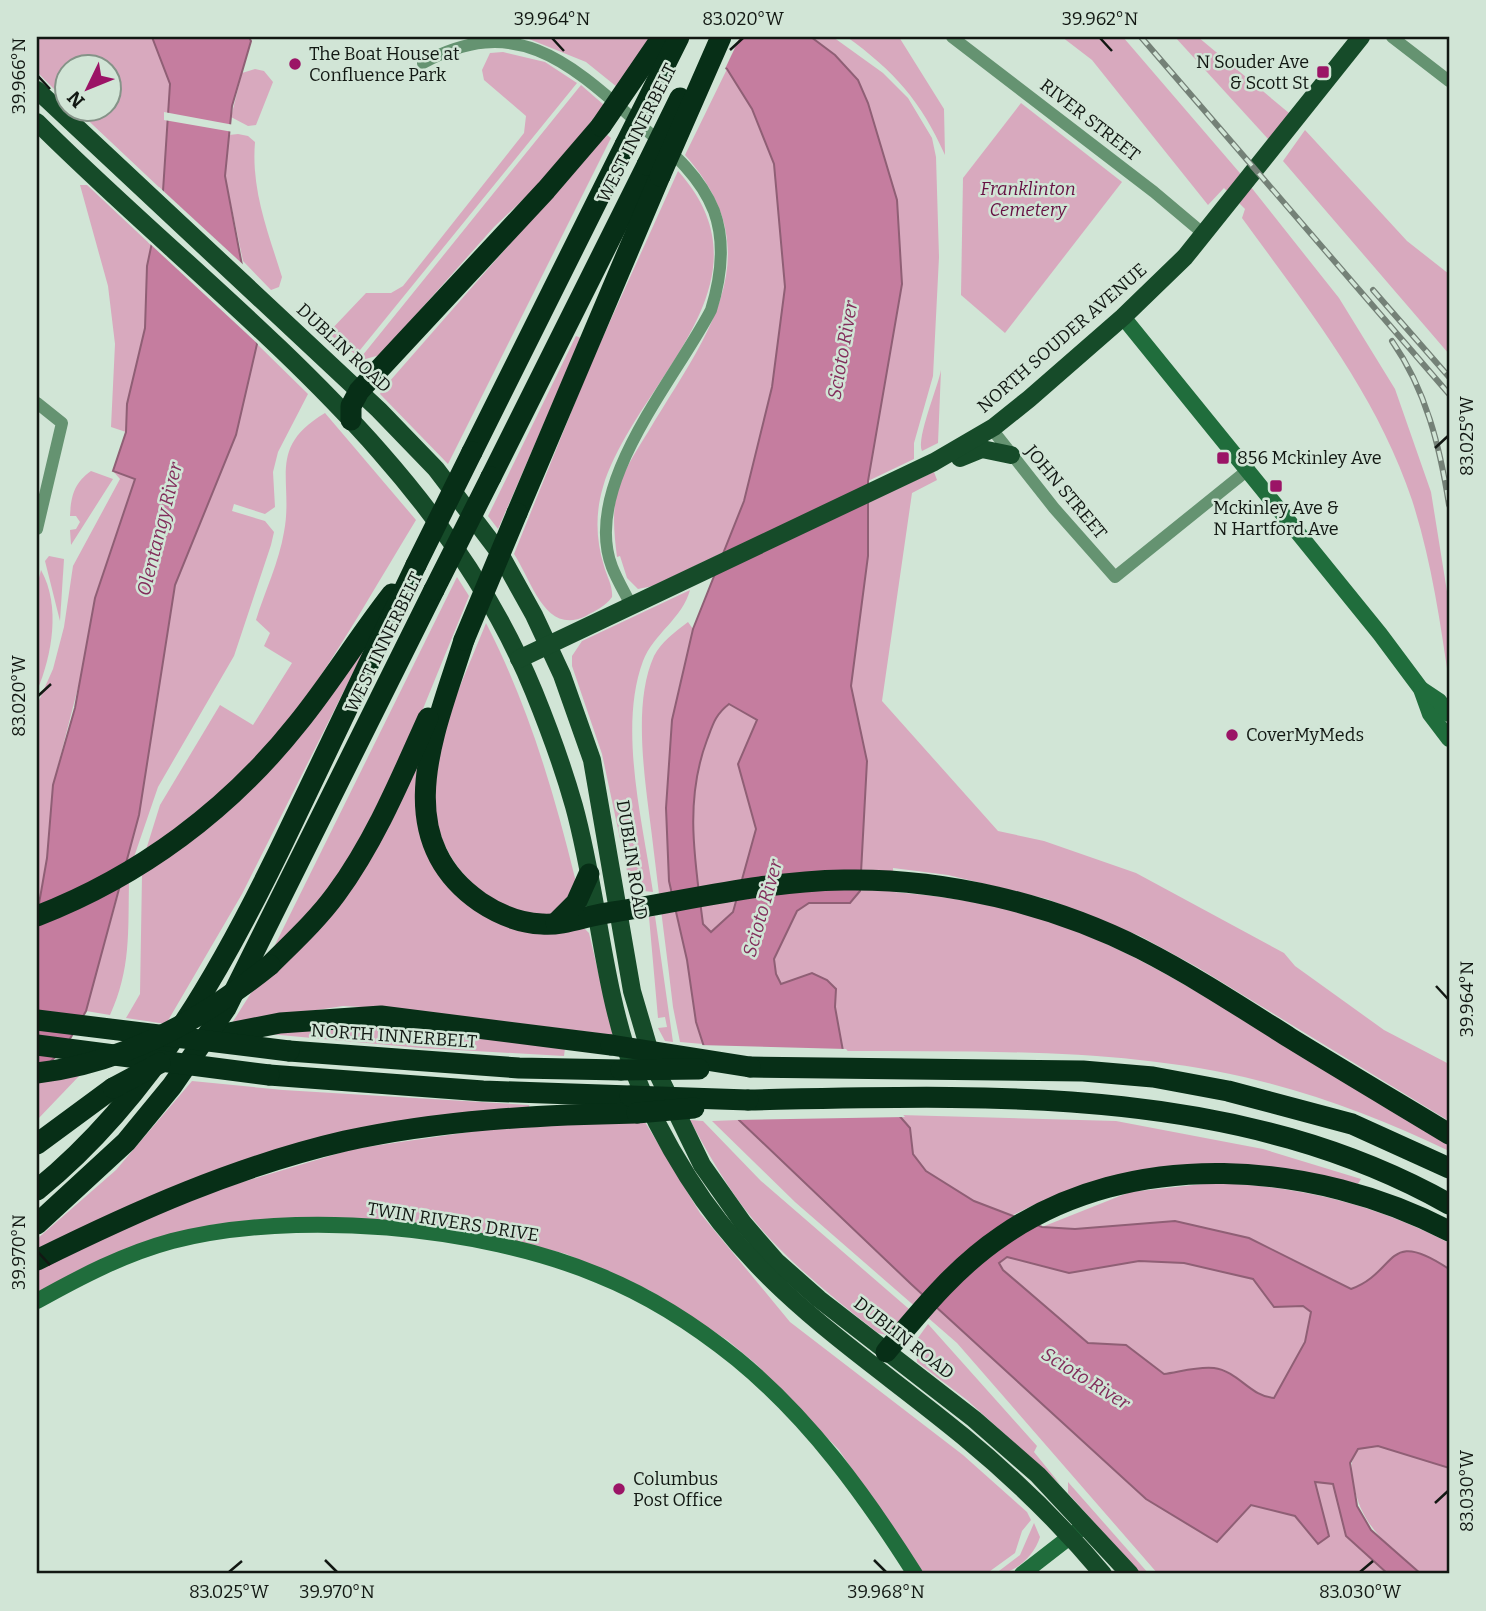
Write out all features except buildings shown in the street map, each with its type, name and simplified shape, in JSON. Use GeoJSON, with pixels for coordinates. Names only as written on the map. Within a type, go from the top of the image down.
{"type":"FeatureCollection","features":[{"type":"Feature","properties":{"kind":"highway"},"geometry":{"type":"LineString","coordinates":[[351,420],[351,406],[359,391],[601,126],[662,37]]}},
{"type":"Feature","properties":{"kind":"highway","name":"WEST INNERBELT"},"geometry":{"type":"LineString","coordinates":[[37,1190],[107,1125],[151,1071],[204,994],[272,867],[415,565],[679,37]]}},
{"type":"Feature","properties":{"kind":"highway","name":"WEST INNERBELT"},"geometry":{"type":"LineString","coordinates":[[37,1224],[126,1142],[172,1087],[226,1007],[491,477],[654,170],[712,37]]}},
{"type":"Feature","properties":{"kind":"highway"},"geometry":{"type":"LineString","coordinates":[[37,1073],[128,1052],[200,1015],[270,965],[335,894],[360,858],[389,803],[464,640],[654,170],[721,37]]}},
{"type":"Feature","properties":{"kind":"highway"},"geometry":{"type":"LineString","coordinates":[[37,916],[128,874],[226,800],[271,755],[415,565]]}},
{"type":"Feature","properties":{"kind":"highway"},"geometry":{"type":"LineString","coordinates":[[464,640],[426,764],[424,795],[435,849],[449,872],[482,903],[526,923],[555,924],[784,883],[846,880],[914,883],[973,892],[1035,909],[1139,948],[1449,1134]]}},
{"type":"Feature","properties":{"kind":"highway"},"geometry":{"type":"LineString","coordinates":[[555,924],[576,903],[589,874]]}},
{"type":"Feature","properties":{"kind":"highway"},"geometry":{"type":"LineString","coordinates":[[37,1144],[113,1088],[171,1057],[229,1033],[279,1023],[381,1016],[611,1045],[750,1067],[1083,1071],[1153,1077],[1203,1086],[1352,1124],[1449,1168]]}},
{"type":"Feature","properties":{"kind":"highway","name":"NORTH INNERBELT"},"geometry":{"type":"LineString","coordinates":[[37,1020],[289,1051],[506,1067],[621,1070],[750,1067]]}},
{"type":"Feature","properties":{"kind":"highway"},"geometry":{"type":"LineString","coordinates":[[37,1045],[269,1075],[633,1104],[664,1112],[748,1100],[948,1096],[1076,1101],[1166,1110],[1228,1123],[1351,1160],[1449,1205]]}},
{"type":"Feature","properties":{"kind":"highway"},"geometry":{"type":"LineString","coordinates":[[37,1260],[102,1228],[228,1175],[344,1142],[442,1124],[633,1104]]}},
{"type":"Feature","properties":{"kind":"highway"},"geometry":{"type":"LineString","coordinates":[[886,1352],[953,1276],[1003,1235],[1045,1211],[1094,1191],[1133,1181],[1183,1174],[1247,1175],[1309,1182],[1403,1209],[1449,1231]]}},
{"type":"Feature","properties":{"kind":"main road","name":"NORTH SOUDER AVENUE"},"geometry":{"type":"LineString","coordinates":[[519,659],[943,458],[991,428],[1123,317],[1205,235],[1361,37]]}},
{"type":"Feature","properties":{"kind":"main road","name":"DUBLIN ROAD"},"geometry":{"type":"LineString","coordinates":[[37,90],[359,391],[436,469],[477,520],[519,586],[577,712],[592,760],[632,991],[654,1066],[702,1165],[743,1223],[776,1261],[886,1352],[974,1419],[1038,1475],[1130,1574]]}},
{"type":"Feature","properties":{"kind":"main road"},"geometry":{"type":"LineString","coordinates":[[37,122],[276,345],[351,420],[413,487],[465,559],[500,616],[560,761],[575,807],[612,994],[633,1070],[677,1159],[712,1213],[783,1293],[1012,1478],[1071,1537],[1103,1574]]}},
{"type":"Feature","properties":{"kind":"main road"},"geometry":{"type":"LineString","coordinates":[[1123,317],[1249,469],[1421,689],[1430,714],[1449,739]]}},
{"type":"Feature","properties":{"kind":"main road"},"geometry":{"type":"LineString","coordinates":[[943,458],[962,458],[982,449],[1011,455]]}},
{"type":"Feature","properties":{"kind":"main road"},"geometry":{"type":"LineString","coordinates":[[1421,689],[1439,701],[1449,714]]}},
{"type":"Feature","properties":{"kind":"main road"},"geometry":{"type":"LineString","coordinates":[[677,1159],[706,1182],[743,1232],[803,1296],[850,1334],[886,1352]]}},
{"type":"Feature","properties":{"kind":"main road","name":"TWIN RIVERS DRIVE"},"geometry":{"type":"LineString","coordinates":[[37,1301],[142,1251],[213,1233],[270,1226],[352,1225],[394,1229],[555,1259],[597,1274],[640,1294],[706,1335],[739,1360],[787,1405],[850,1478],[915,1574]]}},
{"type":"Feature","properties":{"kind":"main road"},"geometry":{"type":"LineString","coordinates":[[1022,1574],[1086,1524]]}},
{"type":"Feature","properties":{"kind":"street","name":"RIVER STREET"},"geometry":{"type":"LineString","coordinates":[[952,37],[1205,235]]}},
{"type":"Feature","properties":{"kind":"street"},"geometry":{"type":"LineString","coordinates":[[1392,37],[1449,81]]}},
{"type":"Feature","properties":{"kind":"street"},"geometry":{"type":"LineString","coordinates":[[423,63],[447,50],[468,44],[509,42],[531,47],[570,65],[682,162],[702,187],[714,212],[721,260],[718,285],[710,310],[628,450],[609,498],[605,525],[611,566],[631,605]]}},
{"type":"Feature","properties":{"kind":"street"},"geometry":{"type":"LineString","coordinates":[[37,403],[62,424],[37,529]]}},
{"type":"Feature","properties":{"kind":"street","name":"JOHN STREET"},"geometry":{"type":"LineString","coordinates":[[991,428],[1115,577],[1249,469]]}},
{"type":"Feature","properties":{"kind":"green space"},"geometry":{"type":"Polygon","coordinates":[[[37,37],[152,37],[170,84],[163,191],[90,122],[122,122],[122,52],[52,52],[52,87],[37,72],[37,37]]]}},
{"type":"Feature","properties":{"kind":"green space"},"geometry":{"type":"Polygon","coordinates":[[[524,37],[650,37],[617,87],[586,62],[524,37]]]}},
{"type":"Feature","properties":{"kind":"green space"},"geometry":{"type":"Polygon","coordinates":[[[811,37],[833,37],[883,73],[908,98],[932,138],[936,157],[939,257],[933,376],[914,443],[914,459],[868,481],[902,284],[897,200],[811,37]]]}},
{"type":"Feature","properties":{"kind":"green space"},"geometry":{"type":"Polygon","coordinates":[[[847,37],[899,37],[944,109],[945,155],[926,119],[905,89],[879,62],[847,37]]]}},
{"type":"Feature","properties":{"kind":"green space"},"geometry":{"type":"Polygon","coordinates":[[[1062,37],[1123,37],[1239,172],[1339,298],[1395,389],[1431,492],[1449,604],[1449,682],[1430,567],[1419,522],[1397,461],[1360,387],[1315,318],[1242,218],[1245,209],[1224,188],[1208,205],[1092,60],[1062,37]]]}},
{"type":"Feature","properties":{"kind":"green space"},"geometry":{"type":"Polygon","coordinates":[[[1175,37],[1198,37],[1289,113],[1269,140],[1175,37]]]}},
{"type":"Feature","properties":{"kind":"green space"},"geometry":{"type":"Polygon","coordinates":[[[503,52],[545,62],[577,83],[356,355],[328,333],[366,293],[391,293],[403,286],[524,133],[526,116],[484,80],[482,70],[490,53],[503,52]]]}},
{"type":"Feature","properties":{"kind":"green space"},"geometry":{"type":"Polygon","coordinates":[[[255,69],[264,71],[273,82],[256,125],[248,126],[231,117],[242,73],[255,69]]]}},
{"type":"Feature","properties":{"kind":"green space"},"geometry":{"type":"Polygon","coordinates":[[[727,69],[752,109],[774,164],[785,287],[772,387],[744,501],[724,552],[653,586],[638,589],[627,578],[620,556],[617,557],[615,501],[626,470],[690,363],[708,330],[721,296],[728,262],[725,228],[712,192],[685,155],[727,69]]]}},
{"type":"Feature","properties":{"kind":"green space"},"geometry":{"type":"Polygon","coordinates":[[[581,85],[604,105],[550,174],[494,227],[380,355],[358,361],[581,85]]]}},
{"type":"Feature","properties":{"kind":"green space","name":"Franklinton Cemetery"},"geometry":{"type":"Polygon","coordinates":[[[1021,103],[1122,182],[1005,333],[961,295],[963,178],[1021,103]]]}},
{"type":"Feature","properties":{"kind":"green space"},"geometry":{"type":"Polygon","coordinates":[[[1305,130],[1407,241],[1449,274],[1449,354],[1283,161],[1305,130]]]}},
{"type":"Feature","properties":{"kind":"green space"},"geometry":{"type":"Polygon","coordinates":[[[606,134],[611,138],[448,464],[380,394],[606,134]]]}},
{"type":"Feature","properties":{"kind":"green space"},"geometry":{"type":"Polygon","coordinates":[[[229,135],[248,136],[255,142],[258,194],[282,277],[279,287],[271,290],[243,261],[225,176],[229,135]]]}},
{"type":"Feature","properties":{"kind":"green space"},"geometry":{"type":"Polygon","coordinates":[[[678,171],[705,213],[714,253],[708,293],[691,332],[620,448],[603,487],[598,537],[612,597],[586,616],[572,620],[560,619],[541,603],[514,554],[589,368],[678,171]]]}},
{"type":"Feature","properties":{"kind":"green space"},"geometry":{"type":"Polygon","coordinates":[[[80,185],[87,185],[151,245],[145,331],[131,394],[126,432],[111,427],[115,344],[108,286],[80,185]]]}},
{"type":"Feature","properties":{"kind":"green space"},"geometry":{"type":"Polygon","coordinates":[[[576,336],[581,338],[498,529],[488,516],[576,336]]]}},
{"type":"Feature","properties":{"kind":"green space"},"geometry":{"type":"Polygon","coordinates":[[[257,344],[308,394],[278,452],[273,472],[275,507],[265,514],[234,504],[232,511],[265,521],[274,532],[271,545],[234,656],[158,787],[133,860],[126,863],[139,815],[175,585],[236,435],[257,344]]]}},
{"type":"Feature","properties":{"kind":"green space"},"geometry":{"type":"Polygon","coordinates":[[[941,370],[938,443],[922,451],[922,435],[941,370]]]}},
{"type":"Feature","properties":{"kind":"green space"},"geometry":{"type":"Polygon","coordinates":[[[325,413],[416,520],[309,693],[259,758],[221,797],[145,853],[160,805],[220,705],[253,725],[292,663],[264,646],[270,633],[256,620],[282,543],[289,452],[295,439],[307,426],[325,413]]]}},
{"type":"Feature","properties":{"kind":"green space"},"geometry":{"type":"Polygon","coordinates":[[[91,471],[113,479],[71,545],[70,530],[76,529],[80,522],[76,516],[70,516],[73,496],[77,485],[91,471]]]}},
{"type":"Feature","properties":{"kind":"green space"},"geometry":{"type":"Polygon","coordinates":[[[113,471],[135,478],[121,520],[53,785],[47,858],[37,915],[37,705],[53,669],[64,627],[73,566],[120,479],[113,471]]]}},
{"type":"Feature","properties":{"kind":"green space"},"geometry":{"type":"Polygon","coordinates":[[[934,472],[937,480],[912,493],[882,701],[998,831],[1044,841],[1136,873],[1284,953],[1295,966],[1384,1030],[1449,1064],[1449,1121],[1197,967],[1140,936],[1047,899],[948,875],[893,868],[894,892],[968,901],[1022,913],[1096,939],[1201,994],[1449,1142],[1449,1151],[1380,1120],[1333,1103],[1285,1087],[1209,1070],[1158,1062],[1053,1054],[843,1051],[835,1007],[812,973],[781,984],[776,974],[774,959],[797,911],[809,903],[850,903],[860,891],[867,761],[851,686],[868,556],[868,502],[934,472]]]}},
{"type":"Feature","properties":{"kind":"green space"},"geometry":{"type":"Polygon","coordinates":[[[49,556],[64,559],[60,621],[45,561],[49,556]]]}},
{"type":"Feature","properties":{"kind":"green space"},"geometry":{"type":"Polygon","coordinates":[[[41,570],[51,599],[52,630],[47,662],[37,691],[37,586],[41,570]]]}},
{"type":"Feature","properties":{"kind":"green space"},"geometry":{"type":"Polygon","coordinates":[[[457,577],[469,596],[407,748],[337,882],[273,949],[457,577]]]}},
{"type":"Feature","properties":{"kind":"green space"},"geometry":{"type":"Polygon","coordinates":[[[690,590],[681,609],[648,651],[636,687],[633,716],[635,776],[653,892],[644,891],[628,876],[602,754],[572,666],[572,656],[582,641],[690,590]]]}},
{"type":"Feature","properties":{"kind":"green space"},"geometry":{"type":"Polygon","coordinates":[[[688,622],[693,629],[673,720],[687,960],[703,1044],[680,1042],[673,1007],[648,806],[642,727],[647,677],[654,656],[673,633],[688,622]]]}},
{"type":"Feature","properties":{"kind":"green space"},"geometry":{"type":"Polygon","coordinates":[[[486,623],[527,716],[567,845],[575,878],[575,891],[560,913],[527,915],[489,896],[477,887],[452,858],[438,827],[434,794],[438,759],[459,689],[486,623]]]}},
{"type":"Feature","properties":{"kind":"green space"},"geometry":{"type":"Polygon","coordinates":[[[368,643],[242,894],[166,1024],[126,1018],[140,994],[142,875],[368,643]]]}},
{"type":"Feature","properties":{"kind":"green space"},"geometry":{"type":"Polygon","coordinates":[[[729,704],[757,720],[738,764],[756,829],[733,912],[711,932],[703,924],[693,831],[694,808],[700,763],[707,740],[717,716],[729,704]]]}},
{"type":"Feature","properties":{"kind":"green space"},"geometry":{"type":"Polygon","coordinates":[[[416,764],[419,766],[416,799],[468,901],[584,928],[589,933],[613,1035],[401,1009],[343,1006],[232,1023],[251,993],[290,959],[416,764]]]}},
{"type":"Feature","properties":{"kind":"green space"},"geometry":{"type":"Polygon","coordinates":[[[129,882],[127,950],[117,998],[110,1015],[86,1011],[120,888],[129,882]]]}},
{"type":"Feature","properties":{"kind":"green space"},"geometry":{"type":"Polygon","coordinates":[[[655,916],[673,1042],[665,1041],[658,1028],[667,1027],[665,1017],[658,1018],[649,917],[655,916]]]}},
{"type":"Feature","properties":{"kind":"green space"},"geometry":{"type":"Polygon","coordinates":[[[362,1022],[565,1048],[564,1056],[421,1048],[258,1033],[362,1022]]]}},
{"type":"Feature","properties":{"kind":"green space"},"geometry":{"type":"Polygon","coordinates":[[[81,1074],[37,1120],[37,1083],[81,1074]]]}},
{"type":"Feature","properties":{"kind":"green space"},"geometry":{"type":"Polygon","coordinates":[[[192,1081],[283,1090],[529,1105],[530,1109],[372,1130],[37,1252],[37,1239],[116,1170],[192,1081]]]}},
{"type":"Feature","properties":{"kind":"green space"},"geometry":{"type":"Polygon","coordinates":[[[900,1115],[1116,1121],[1263,1149],[1361,1179],[1358,1184],[1266,1168],[1180,1166],[1139,1171],[1097,1181],[1054,1196],[1009,1217],[956,1192],[920,1165],[911,1149],[910,1132],[900,1115]]]}},
{"type":"Feature","properties":{"kind":"green space"},"geometry":{"type":"Polygon","coordinates":[[[690,1120],[703,1121],[761,1181],[909,1309],[893,1331],[886,1335],[878,1333],[824,1290],[774,1243],[729,1187],[690,1120]]]}},
{"type":"Feature","properties":{"kind":"green space"},"geometry":{"type":"Polygon","coordinates":[[[739,1120],[911,1284],[1146,1499],[1217,1542],[1251,1505],[1295,1516],[1329,1536],[1315,1482],[1333,1484],[1346,1536],[1388,1574],[1158,1574],[957,1343],[795,1202],[712,1121],[739,1120]]]}},
{"type":"Feature","properties":{"kind":"green space"},"geometry":{"type":"Polygon","coordinates":[[[645,1122],[700,1213],[790,1322],[963,1455],[1027,1512],[1031,1520],[1022,1531],[1015,1553],[986,1574],[923,1574],[839,1450],[756,1364],[727,1340],[649,1290],[566,1254],[531,1245],[385,1222],[308,1217],[253,1220],[211,1225],[37,1293],[37,1271],[124,1227],[203,1194],[353,1149],[531,1123],[645,1122]]]}},
{"type":"Feature","properties":{"kind":"green space"},"geometry":{"type":"Polygon","coordinates":[[[1212,1183],[1304,1193],[1364,1207],[1393,1217],[1449,1243],[1449,1269],[1428,1257],[1402,1252],[1366,1281],[1351,1289],[1312,1271],[1075,1229],[1042,1227],[1130,1192],[1212,1183]]]}},
{"type":"Feature","properties":{"kind":"green space"},"geometry":{"type":"Polygon","coordinates":[[[1007,1257],[1069,1273],[1139,1261],[1184,1263],[1253,1279],[1274,1307],[1304,1306],[1311,1312],[1305,1342],[1274,1398],[1258,1393],[1223,1370],[1214,1368],[1196,1368],[1164,1374],[1126,1345],[1088,1343],[1003,1270],[999,1263],[1007,1257]]]}},
{"type":"Feature","properties":{"kind":"green space"},"geometry":{"type":"Polygon","coordinates":[[[928,1324],[1037,1446],[1034,1452],[1060,1484],[967,1400],[917,1362],[915,1342],[928,1324]]]}},
{"type":"Feature","properties":{"kind":"green space"},"geometry":{"type":"Polygon","coordinates":[[[1378,1446],[1449,1468],[1449,1574],[1421,1574],[1378,1535],[1363,1513],[1354,1485],[1352,1463],[1358,1449],[1378,1446]]]}},
{"type":"Feature","properties":{"kind":"green space"},"geometry":{"type":"Polygon","coordinates":[[[1068,1482],[1149,1574],[1140,1574],[1068,1493],[1068,1482]]]}},
{"type":"Feature","properties":{"kind":"green space"},"geometry":{"type":"Polygon","coordinates":[[[1034,1523],[1040,1537],[1033,1551],[1023,1563],[1010,1571],[995,1574],[1020,1555],[1034,1523]]]}},
{"type":"Feature","properties":{"kind":"water","name":"Olentangy River"},"geometry":{"type":"Polygon","coordinates":[[[152,37],[249,37],[251,41],[232,106],[225,176],[257,344],[236,435],[175,585],[139,815],[86,1011],[64,1049],[37,1074],[37,915],[47,858],[53,785],[75,708],[95,598],[135,479],[113,471],[126,432],[127,404],[145,328],[147,266],[163,191],[170,84],[152,37]]]}},
{"type":"Feature","properties":{"kind":"water","name":"Scioto River"},"geometry":{"type":"Polygon","coordinates":[[[677,37],[811,37],[835,55],[858,80],[868,103],[897,200],[902,284],[868,481],[868,556],[851,686],[867,761],[860,891],[850,903],[809,903],[797,911],[774,959],[776,974],[781,984],[812,973],[827,980],[836,989],[835,1007],[843,1051],[910,1128],[913,1154],[926,1171],[974,1201],[1042,1227],[1075,1229],[1175,1221],[1249,1238],[1351,1289],[1366,1281],[1402,1252],[1428,1257],[1449,1269],[1449,1468],[1378,1446],[1358,1449],[1350,1463],[1357,1506],[1371,1530],[1421,1574],[1388,1574],[1346,1536],[1333,1484],[1315,1482],[1329,1536],[1318,1544],[1295,1516],[1251,1505],[1217,1542],[1146,1499],[911,1284],[739,1120],[715,1081],[696,1022],[687,960],[669,881],[666,808],[672,720],[693,629],[744,501],[772,387],[785,287],[774,164],[752,109],[727,69],[677,37]],[[729,704],[717,716],[707,740],[700,763],[694,808],[693,831],[703,924],[711,932],[733,912],[756,829],[738,764],[757,720],[729,704]],[[1007,1257],[999,1263],[1003,1270],[1088,1343],[1126,1345],[1164,1374],[1196,1368],[1214,1368],[1223,1370],[1266,1397],[1274,1398],[1305,1342],[1311,1312],[1303,1306],[1274,1307],[1253,1279],[1184,1263],[1139,1261],[1069,1273],[1007,1257]]]}},
{"type":"Feature","properties":{"kind":"pier"},"geometry":{"type":"Polygon","coordinates":[[[674,37],[740,37],[724,71],[674,37]]]}},
{"type":"Feature","properties":{"kind":"pier"},"geometry":{"type":"Polygon","coordinates":[[[164,112],[234,125],[233,132],[164,120],[164,112]]]}},
{"type":"Feature","properties":{"kind":"pier"},"geometry":{"type":"Polygon","coordinates":[[[159,187],[248,269],[260,346],[148,242],[159,187]]]}},
{"type":"Feature","properties":{"kind":"pier"},"geometry":{"type":"Polygon","coordinates":[[[699,1045],[846,1049],[905,1117],[735,1120],[712,1082],[699,1045]]]}},
{"type":"Feature","properties":{"kind":"railway"},"geometry":{"type":"LineString","coordinates":[[1141,37],[1449,394]]}},
{"type":"Feature","properties":{"kind":"railway"},"geometry":{"type":"LineString","coordinates":[[1373,290],[1449,377]]}},
{"type":"Feature","properties":{"kind":"railway"},"geometry":{"type":"LineString","coordinates":[[1392,341],[1423,399],[1441,462],[1449,505]]}},
{"type":"Feature","properties":{"kind":"place","name":"The Boat House at Confluence Park"},"geometry":{"type":"Point","coordinates":[295,64]}},
{"type":"Feature","properties":{"kind":"place","name":"N Souder Ave & Scott St"},"geometry":{"type":"Point","coordinates":[1323,72]}},
{"type":"Feature","properties":{"kind":"place","name":"856 Mckinley Ave"},"geometry":{"type":"Point","coordinates":[1223,458]}},
{"type":"Feature","properties":{"kind":"place","name":"Mckinley Ave & N Hartford Ave"},"geometry":{"type":"Point","coordinates":[1276,486]}},
{"type":"Feature","properties":{"kind":"place","name":"CoverMyMeds"},"geometry":{"type":"Point","coordinates":[1232,735]}},
{"type":"Feature","properties":{"kind":"place","name":"Columbus Post Office"},"geometry":{"type":"Point","coordinates":[619,1489]}}]}
